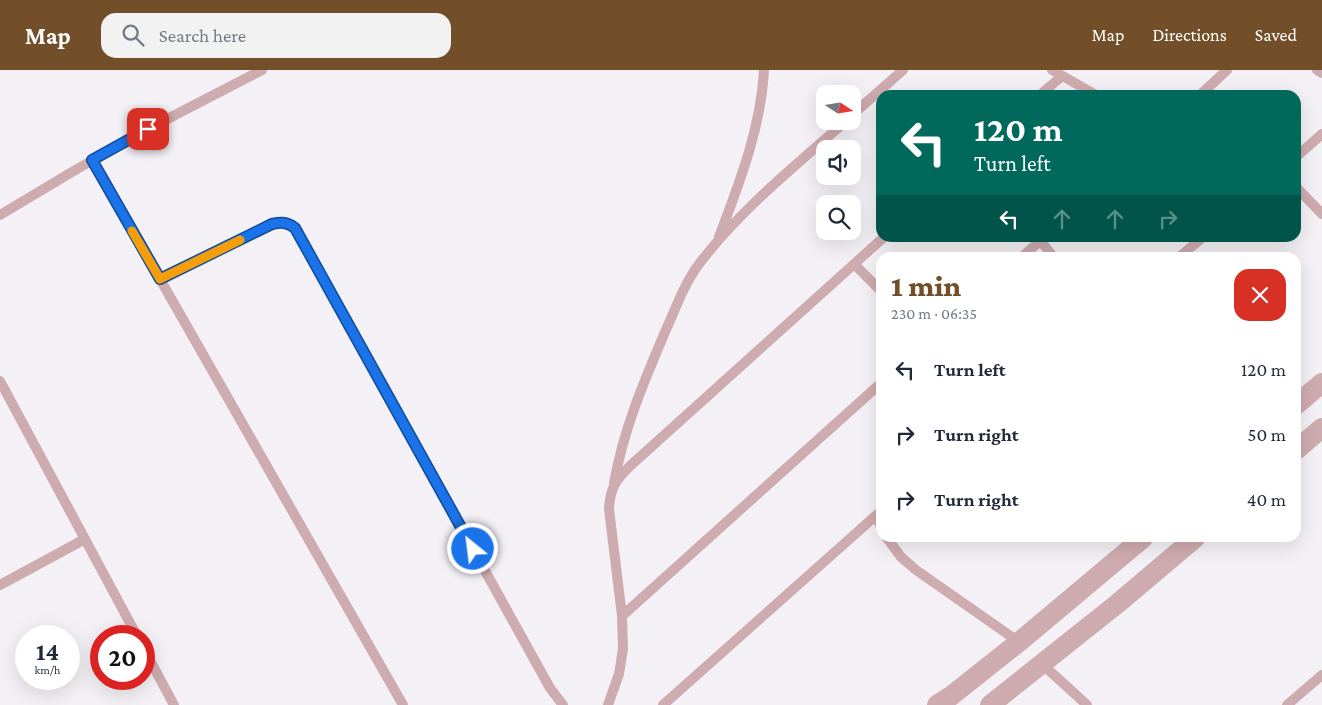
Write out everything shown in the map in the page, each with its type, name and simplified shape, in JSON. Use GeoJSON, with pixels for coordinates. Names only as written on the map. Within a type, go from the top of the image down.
{"type":"FeatureCollection","features":[{"type":"Feature","properties":{"kind":"street"},"geometry":{"type":"LineString","coordinates":[[1301,401],[1322,383]]}},
{"type":"Feature","properties":{"kind":"street"},"geometry":{"type":"LineString","coordinates":[[1301,446],[1322,428]]}},
{"type":"Feature","properties":{"kind":"street"},"geometry":{"type":"LineString","coordinates":[[937,705],[1019,642],[1138,542]]}},
{"type":"Feature","properties":{"kind":"street"},"geometry":{"type":"LineString","coordinates":[[990,705],[1117,604],[1190,542]]}},
{"type":"Feature","properties":{"kind":"lane"},"geometry":{"type":"LineString","coordinates":[[0,215],[148,129],[262,70]]}},
{"type":"Feature","properties":{"kind":"lane"},"geometry":{"type":"LineString","coordinates":[[718,241],[754,135],[764,70]]}},
{"type":"Feature","properties":{"kind":"lane"},"geometry":{"type":"LineString","coordinates":[[880,90],[903,70]]}},
{"type":"Feature","properties":{"kind":"lane"},"geometry":{"type":"LineString","coordinates":[[1052,70],[1087,90]]}},
{"type":"Feature","properties":{"kind":"lane"},"geometry":{"type":"LineString","coordinates":[[1205,90],[1227,70]]}},
{"type":"Feature","properties":{"kind":"lane"},"geometry":{"type":"LineString","coordinates":[[1318,70],[1322,73]]}},
{"type":"Feature","properties":{"kind":"lane"},"geometry":{"type":"LineString","coordinates":[[1046,90],[1062,76]]}},
{"type":"Feature","properties":{"kind":"lane"},"geometry":{"type":"LineString","coordinates":[[861,107],[876,94]]}},
{"type":"Feature","properties":{"kind":"lane"},"geometry":{"type":"LineString","coordinates":[[608,705],[619,674],[623,649],[622,616],[609,508],[610,496],[623,440],[636,400],[680,298],[697,266],[718,241],[760,198],[836,130]]}},
{"type":"Feature","properties":{"kind":"lane"},"geometry":{"type":"LineString","coordinates":[[1301,153],[1322,134]]}},
{"type":"Feature","properties":{"kind":"lane"},"geometry":{"type":"LineString","coordinates":[[92,160],[403,705]]}},
{"type":"Feature","properties":{"kind":"lane"},"geometry":{"type":"LineString","coordinates":[[1301,192],[1322,214]]}},
{"type":"Feature","properties":{"kind":"lane"},"geometry":{"type":"LineString","coordinates":[[160,279],[272,224],[289,223],[295,228],[550,688],[563,705]]}},
{"type":"Feature","properties":{"kind":"lane"},"geometry":{"type":"LineString","coordinates":[[614,484],[630,466],[879,242]]}},
{"type":"Feature","properties":{"kind":"lane"},"geometry":{"type":"LineString","coordinates":[[1027,252],[1038,242]]}},
{"type":"Feature","properties":{"kind":"lane"},"geometry":{"type":"LineString","coordinates":[[1185,252],[1197,242]]}},
{"type":"Feature","properties":{"kind":"lane"},"geometry":{"type":"LineString","coordinates":[[854,264],[876,286]]}},
{"type":"Feature","properties":{"kind":"lane"},"geometry":{"type":"LineString","coordinates":[[0,381],[131,625]]}},
{"type":"Feature","properties":{"kind":"lane"},"geometry":{"type":"LineString","coordinates":[[622,616],[876,387]]}},
{"type":"Feature","properties":{"kind":"lane"},"geometry":{"type":"LineString","coordinates":[[663,705],[876,515]]}},
{"type":"Feature","properties":{"kind":"lane"},"geometry":{"type":"LineString","coordinates":[[0,585],[85,539]]}},
{"type":"Feature","properties":{"kind":"lane"},"geometry":{"type":"LineString","coordinates":[[889,542],[901,557],[916,570],[1019,642]]}},
{"type":"Feature","properties":{"kind":"lane"},"geometry":{"type":"LineString","coordinates":[[1042,664],[1086,705]]}},
{"type":"Feature","properties":{"kind":"lane"},"geometry":{"type":"LineString","coordinates":[[155,670],[174,705]]}},
{"type":"Feature","properties":{"kind":"lane"},"geometry":{"type":"LineString","coordinates":[[1287,705],[1322,675]]}},
{"type":"Feature","properties":{"kind":"slow traffic"},"geometry":{"type":"LineString","coordinates":[[132,231],[160,279],[240,240]]}},
{"type":"Feature","properties":{"kind":"route"},"geometry":{"type":"LineString","coordinates":[[148,129],[92,160],[160,279],[272,224],[289,223],[295,228],[473,549]]}}]}
